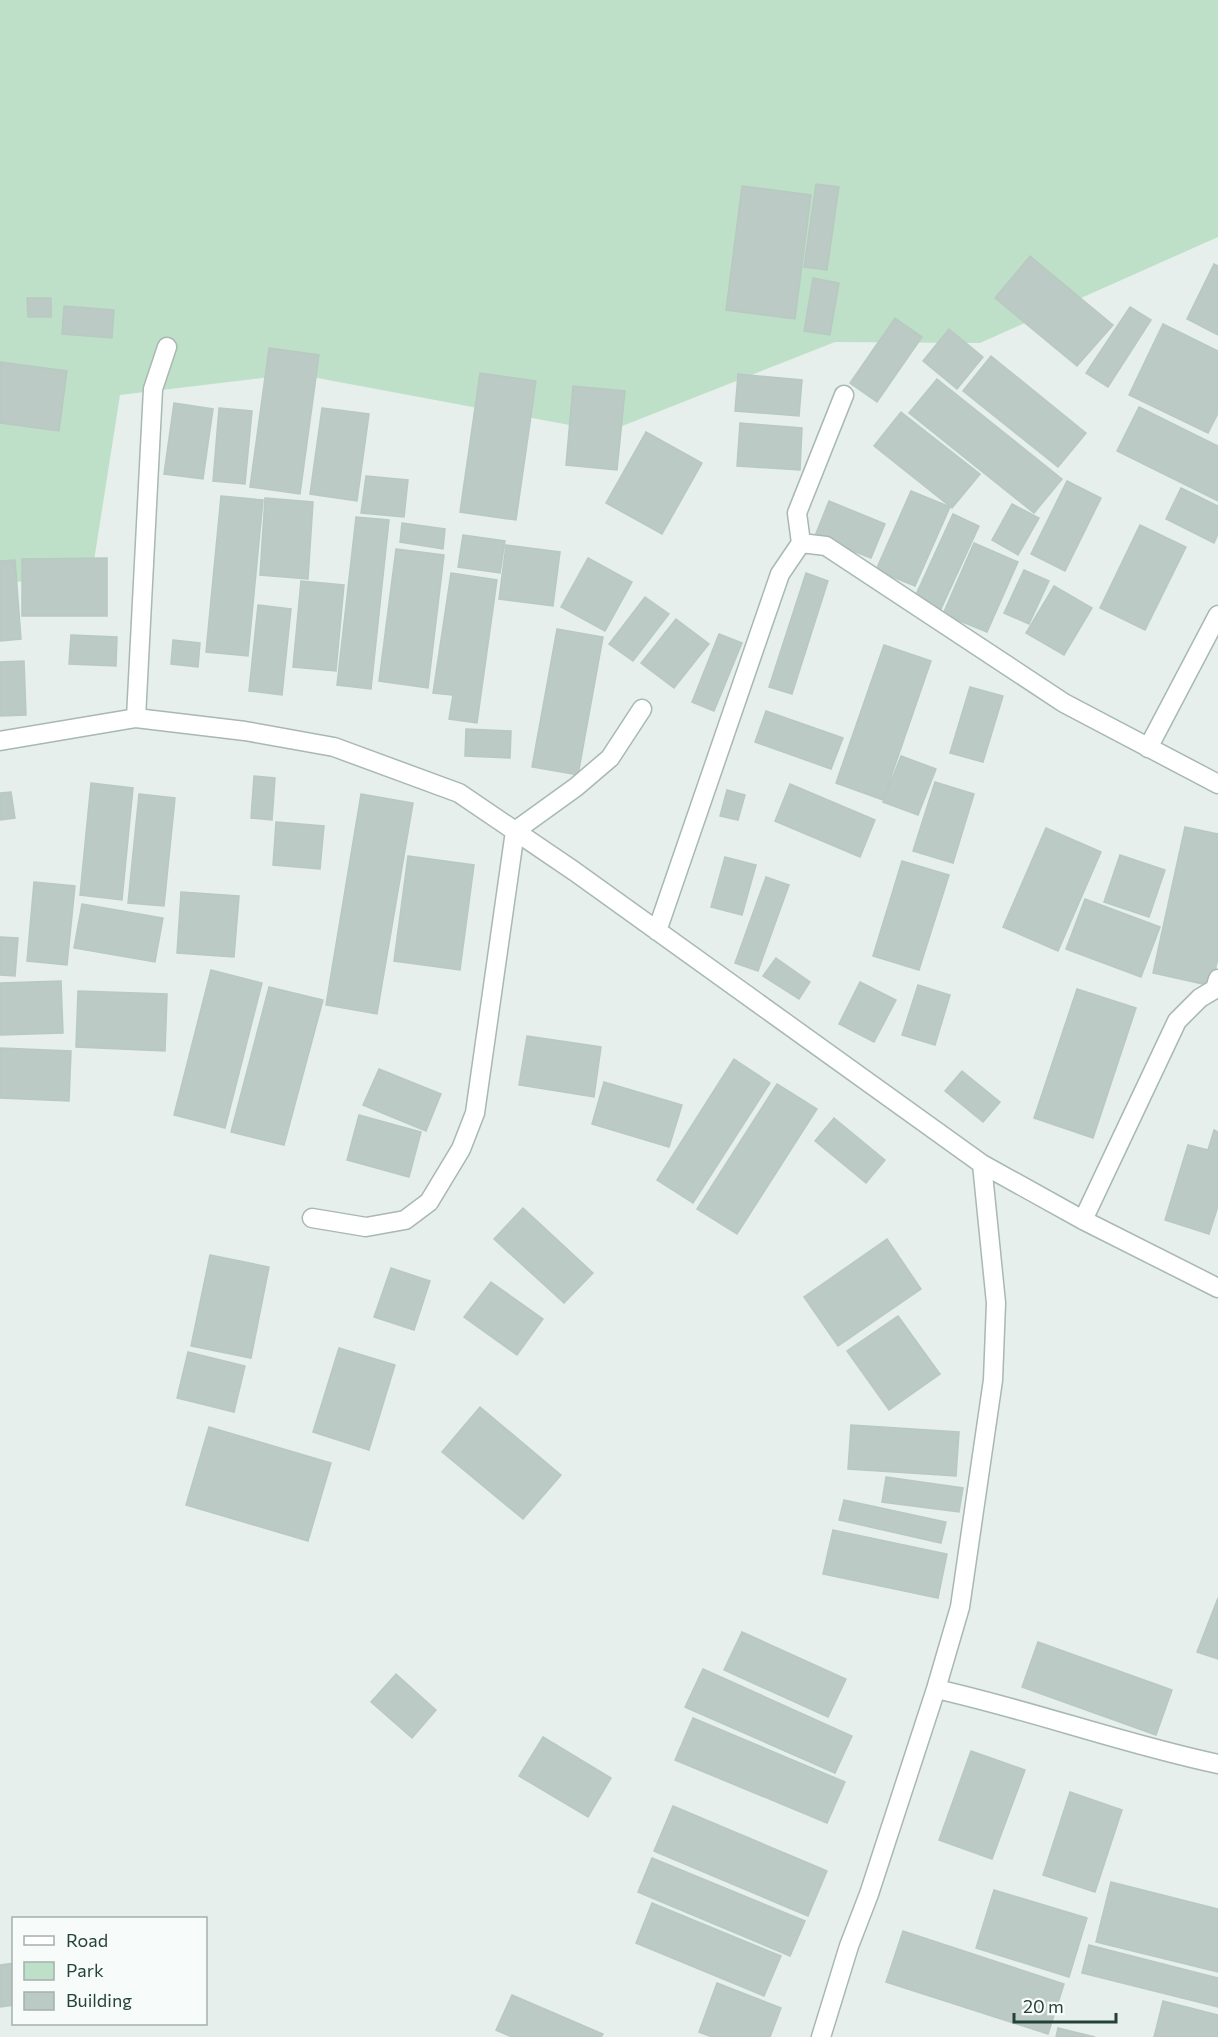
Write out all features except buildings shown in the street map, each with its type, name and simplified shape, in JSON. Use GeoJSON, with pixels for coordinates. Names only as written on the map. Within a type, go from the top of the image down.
{"type":"FeatureCollection","features":[{"type":"Feature","properties":{"kind":"street"},"geometry":{"type":"LineString","coordinates":[[136,718],[153,389],[167,346]]}},
{"type":"Feature","properties":{"kind":"street"},"geometry":{"type":"LineString","coordinates":[[657,931],[780,574],[801,543],[797,513],[844,395]]}},
{"type":"Feature","properties":{"kind":"street"},"geometry":{"type":"LineString","coordinates":[[801,543],[826,546],[1064,703],[1218,784]]}},
{"type":"Feature","properties":{"kind":"street"},"geometry":{"type":"LineString","coordinates":[[1148,748],[1218,615]]}},
{"type":"Feature","properties":{"kind":"street"},"geometry":{"type":"LineString","coordinates":[[312,1218],[366,1227],[405,1220],[429,1202],[461,1149],[475,1113],[514,831],[576,787],[610,758],[642,710]]}},
{"type":"Feature","properties":{"kind":"street"},"geometry":{"type":"LineString","coordinates":[[0,741],[136,718],[246,731],[334,747],[459,793],[657,931],[982,1164],[1083,1220],[1218,1288]]}},
{"type":"Feature","properties":{"kind":"street"},"geometry":{"type":"LineString","coordinates":[[1083,1220],[1177,1021],[1200,998],[1215,989],[1218,979]]}},
{"type":"Feature","properties":{"kind":"street"},"geometry":{"type":"LineString","coordinates":[[821,2037],[849,1946],[869,1894],[936,1689],[960,1607],[993,1380],[996,1303],[982,1164]]}},
{"type":"Feature","properties":{"kind":"street"},"geometry":{"type":"LineString","coordinates":[[936,1689],[975,1697],[1105,1736],[1218,1764]]}},
{"type":"Feature","properties":{"kind":"green space"},"geometry":{"type":"Polygon","coordinates":[[[0,0],[1218,0],[1218,237],[980,343],[835,342],[607,432],[296,374],[120,395],[91,580],[0,582],[0,0]]]}}]}
